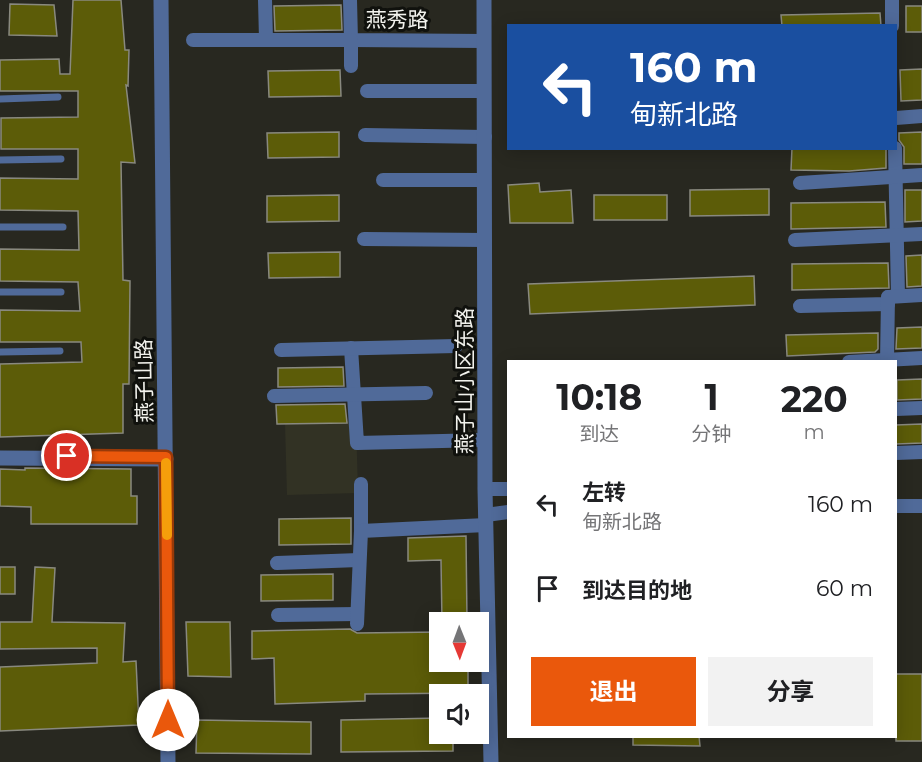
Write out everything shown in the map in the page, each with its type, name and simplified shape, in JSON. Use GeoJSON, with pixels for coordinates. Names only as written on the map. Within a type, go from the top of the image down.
{"type":"FeatureCollection","features":[{"type":"Feature","properties":{"kind":"street","name":"燕子山路"},"geometry":{"type":"LineString","coordinates":[[156,0],[168,762]]}},
{"type":"Feature","properties":{"kind":"street","name":"燕子山路"},"geometry":{"type":"LineString","coordinates":[[161,0],[164,458],[162,762]]}},
{"type":"Feature","properties":{"kind":"street"},"geometry":{"type":"LineString","coordinates":[[265,0],[266,39]]}},
{"type":"Feature","properties":{"kind":"street","name":"燕秀路"},"geometry":{"type":"LineString","coordinates":[[350,0],[351,40],[484,41]]}},
{"type":"Feature","properties":{"kind":"street","name":"燕子山小区东路"},"geometry":{"type":"LineString","coordinates":[[484,0],[485,489],[491,762]]}},
{"type":"Feature","properties":{"kind":"street"},"geometry":{"type":"LineString","coordinates":[[891,0],[892,24]]}},
{"type":"Feature","properties":{"kind":"street"},"geometry":{"type":"LineString","coordinates":[[193,40],[351,40],[351,66]]}},
{"type":"Feature","properties":{"kind":"street"},"geometry":{"type":"LineString","coordinates":[[367,91],[484,91]]}},
{"type":"Feature","properties":{"kind":"street"},"geometry":{"type":"LineString","coordinates":[[897,117],[922,116]]}},
{"type":"Feature","properties":{"kind":"street"},"geometry":{"type":"LineString","coordinates":[[365,135],[485,137]]}},
{"type":"Feature","properties":{"kind":"street"},"geometry":{"type":"LineString","coordinates":[[895,150],[896,235],[887,360],[922,358]]}},
{"type":"Feature","properties":{"kind":"street"},"geometry":{"type":"LineString","coordinates":[[800,183],[922,175]]}},
{"type":"Feature","properties":{"kind":"street"},"geometry":{"type":"LineString","coordinates":[[383,180],[484,180]]}},
{"type":"Feature","properties":{"kind":"street"},"geometry":{"type":"LineString","coordinates":[[795,240],[922,234]]}},
{"type":"Feature","properties":{"kind":"street"},"geometry":{"type":"LineString","coordinates":[[364,239],[485,240]]}},
{"type":"Feature","properties":{"kind":"street"},"geometry":{"type":"LineString","coordinates":[[800,306],[893,300],[922,295]]}},
{"type":"Feature","properties":{"kind":"street"},"geometry":{"type":"LineString","coordinates":[[281,350],[456,346]]}},
{"type":"Feature","properties":{"kind":"street"},"geometry":{"type":"LineString","coordinates":[[351,348],[357,443],[485,440]]}},
{"type":"Feature","properties":{"kind":"street"},"geometry":{"type":"LineString","coordinates":[[274,396],[426,393]]}},
{"type":"Feature","properties":{"kind":"street"},"geometry":{"type":"LineString","coordinates":[[897,409],[922,408]]}},
{"type":"Feature","properties":{"kind":"street"},"geometry":{"type":"LineString","coordinates":[[897,453],[922,452]]}},
{"type":"Feature","properties":{"kind":"street"},"geometry":{"type":"LineString","coordinates":[[0,457],[164,458]]}},
{"type":"Feature","properties":{"kind":"street"},"geometry":{"type":"LineString","coordinates":[[278,615],[357,619],[361,531],[360,484]]}},
{"type":"Feature","properties":{"kind":"street"},"geometry":{"type":"LineString","coordinates":[[485,489],[507,489]]}},
{"type":"Feature","properties":{"kind":"street"},"geometry":{"type":"LineString","coordinates":[[897,506],[922,506]]}},
{"type":"Feature","properties":{"kind":"street"},"geometry":{"type":"LineString","coordinates":[[361,531],[486,520],[507,512]]}},
{"type":"Feature","properties":{"kind":"street"},"geometry":{"type":"LineString","coordinates":[[277,563],[359,560]]}},
{"type":"Feature","properties":{"kind":"lane"},"geometry":{"type":"LineString","coordinates":[[0,99],[58,97]]}},
{"type":"Feature","properties":{"kind":"lane"},"geometry":{"type":"LineString","coordinates":[[0,160],[61,159]]}},
{"type":"Feature","properties":{"kind":"lane"},"geometry":{"type":"LineString","coordinates":[[0,227],[63,227]]}},
{"type":"Feature","properties":{"kind":"lane"},"geometry":{"type":"LineString","coordinates":[[0,292],[61,292]]}},
{"type":"Feature","properties":{"kind":"lane"},"geometry":{"type":"LineString","coordinates":[[0,352],[60,351]]}},
{"type":"Feature","properties":{"kind":"shaded area"},"geometry":{"type":"Polygon","coordinates":[[[356,421],[358,493],[287,495],[285,423],[356,421]]]}},
{"type":"Feature","properties":{"kind":"building"},"geometry":{"type":"Polygon","coordinates":[[[73,0],[121,0],[125,50],[129,50],[128,86],[126,85],[135,163],[121,162],[123,280],[130,281],[129,384],[123,384],[123,433],[0,437],[0,364],[82,362],[81,342],[0,342],[0,310],[80,311],[78,282],[0,281],[0,249],[79,250],[78,211],[0,210],[0,178],[78,179],[78,149],[1,149],[1,118],[78,117],[78,91],[0,91],[0,60],[59,59],[60,74],[70,74],[73,0]]]}},
{"type":"Feature","properties":{"kind":"building"},"geometry":{"type":"Polygon","coordinates":[[[10,4],[54,5],[57,36],[9,35],[10,4]]]}},
{"type":"Feature","properties":{"kind":"building"},"geometry":{"type":"Polygon","coordinates":[[[341,5],[342,30],[275,31],[274,6],[341,5]]]}},
{"type":"Feature","properties":{"kind":"building"},"geometry":{"type":"Polygon","coordinates":[[[906,6],[922,6],[922,32],[906,32],[906,6]]]}},
{"type":"Feature","properties":{"kind":"building"},"geometry":{"type":"Polygon","coordinates":[[[880,13],[881,24],[782,24],[781,15],[880,13]]]}},
{"type":"Feature","properties":{"kind":"building"},"geometry":{"type":"Polygon","coordinates":[[[922,69],[922,100],[901,101],[900,70],[922,69]]]}},
{"type":"Feature","properties":{"kind":"building"},"geometry":{"type":"Polygon","coordinates":[[[340,70],[341,96],[269,97],[268,71],[340,70]]]}},
{"type":"Feature","properties":{"kind":"building"},"geometry":{"type":"Polygon","coordinates":[[[339,132],[339,157],[268,158],[267,133],[339,132]]]}},
{"type":"Feature","properties":{"kind":"building"},"geometry":{"type":"Polygon","coordinates":[[[922,132],[922,164],[904,164],[904,147],[899,140],[899,133],[922,132]]]}},
{"type":"Feature","properties":{"kind":"building"},"geometry":{"type":"Polygon","coordinates":[[[792,150],[886,150],[886,168],[849,171],[791,170],[792,150]]]}},
{"type":"Feature","properties":{"kind":"building"},"geometry":{"type":"Polygon","coordinates":[[[539,183],[540,192],[571,190],[573,223],[510,223],[508,185],[539,183]]]}},
{"type":"Feature","properties":{"kind":"building"},"geometry":{"type":"Polygon","coordinates":[[[769,189],[769,215],[690,216],[690,190],[769,189]]]}},
{"type":"Feature","properties":{"kind":"building"},"geometry":{"type":"Polygon","coordinates":[[[905,190],[922,190],[922,221],[905,222],[905,190]]]}},
{"type":"Feature","properties":{"kind":"building"},"geometry":{"type":"Polygon","coordinates":[[[339,195],[339,221],[267,222],[267,196],[339,195]]]}},
{"type":"Feature","properties":{"kind":"building"},"geometry":{"type":"Polygon","coordinates":[[[594,195],[667,195],[667,220],[594,220],[594,195]]]}},
{"type":"Feature","properties":{"kind":"building"},"geometry":{"type":"Polygon","coordinates":[[[885,202],[886,227],[791,229],[791,203],[885,202]]]}},
{"type":"Feature","properties":{"kind":"building"},"geometry":{"type":"Polygon","coordinates":[[[340,252],[340,277],[269,278],[268,253],[340,252]]]}},
{"type":"Feature","properties":{"kind":"building"},"geometry":{"type":"Polygon","coordinates":[[[922,255],[922,286],[907,287],[906,256],[922,255]]]}},
{"type":"Feature","properties":{"kind":"building"},"geometry":{"type":"Polygon","coordinates":[[[888,263],[889,288],[792,290],[792,264],[888,263]]]}},
{"type":"Feature","properties":{"kind":"building"},"geometry":{"type":"Polygon","coordinates":[[[754,276],[755,305],[530,314],[528,284],[754,276]]]}},
{"type":"Feature","properties":{"kind":"building"},"geometry":{"type":"Polygon","coordinates":[[[922,327],[922,348],[896,349],[897,328],[922,327]]]}},
{"type":"Feature","properties":{"kind":"building"},"geometry":{"type":"Polygon","coordinates":[[[878,333],[878,349],[875,352],[787,356],[786,335],[878,333]]]}},
{"type":"Feature","properties":{"kind":"building"},"geometry":{"type":"Polygon","coordinates":[[[343,367],[344,386],[278,387],[278,368],[343,367]]]}},
{"type":"Feature","properties":{"kind":"building"},"geometry":{"type":"Polygon","coordinates":[[[922,379],[922,399],[897,400],[897,380],[922,379]]]}},
{"type":"Feature","properties":{"kind":"building"},"geometry":{"type":"Polygon","coordinates":[[[345,404],[347,423],[277,424],[276,405],[345,404]]]}},
{"type":"Feature","properties":{"kind":"building"},"geometry":{"type":"Polygon","coordinates":[[[922,424],[922,443],[897,444],[897,425],[922,424]]]}},
{"type":"Feature","properties":{"kind":"building"},"geometry":{"type":"Polygon","coordinates":[[[25,468],[131,469],[131,496],[137,496],[137,524],[31,524],[31,507],[0,506],[0,469],[25,470],[25,468]]]}},
{"type":"Feature","properties":{"kind":"building"},"geometry":{"type":"Polygon","coordinates":[[[351,518],[351,544],[279,545],[279,519],[351,518]]]}},
{"type":"Feature","properties":{"kind":"building"},"geometry":{"type":"Polygon","coordinates":[[[466,536],[467,612],[442,612],[441,560],[408,561],[408,538],[466,536]]]}},
{"type":"Feature","properties":{"kind":"building"},"geometry":{"type":"Polygon","coordinates":[[[0,567],[15,567],[15,594],[0,594],[0,567]]]}},
{"type":"Feature","properties":{"kind":"building"},"geometry":{"type":"Polygon","coordinates":[[[35,567],[55,568],[52,622],[125,623],[123,662],[136,661],[139,725],[0,731],[0,667],[97,663],[97,648],[0,649],[0,622],[32,622],[35,567]]]}},
{"type":"Feature","properties":{"kind":"building"},"geometry":{"type":"Polygon","coordinates":[[[333,574],[333,600],[261,601],[261,575],[333,574]]]}},
{"type":"Feature","properties":{"kind":"building"},"geometry":{"type":"Polygon","coordinates":[[[186,622],[230,622],[231,677],[188,676],[186,622]]]}},
{"type":"Feature","properties":{"kind":"building"},"geometry":{"type":"Polygon","coordinates":[[[350,629],[357,633],[429,632],[429,672],[468,672],[468,684],[429,684],[429,693],[365,694],[365,701],[275,704],[274,658],[252,659],[252,631],[350,629]]]}},
{"type":"Feature","properties":{"kind":"building"},"geometry":{"type":"Polygon","coordinates":[[[897,674],[922,674],[922,741],[896,741],[897,674]]]}},
{"type":"Feature","properties":{"kind":"building"},"geometry":{"type":"Polygon","coordinates":[[[429,718],[429,744],[453,744],[453,751],[341,752],[341,720],[429,718]]]}},
{"type":"Feature","properties":{"kind":"building"},"geometry":{"type":"Polygon","coordinates":[[[197,720],[311,722],[311,754],[196,753],[197,720]]]}},
{"type":"Feature","properties":{"kind":"building"},"geometry":{"type":"Polygon","coordinates":[[[633,738],[699,738],[700,746],[633,745],[633,738]]]}},
{"type":"Feature","properties":{"kind":"slow traffic"},"geometry":{"type":"LineString","coordinates":[[166,463],[167,535]]}},
{"type":"Feature","properties":{"kind":"route"},"geometry":{"type":"LineString","coordinates":[[67,456],[166,457],[168,720]]}}]}
